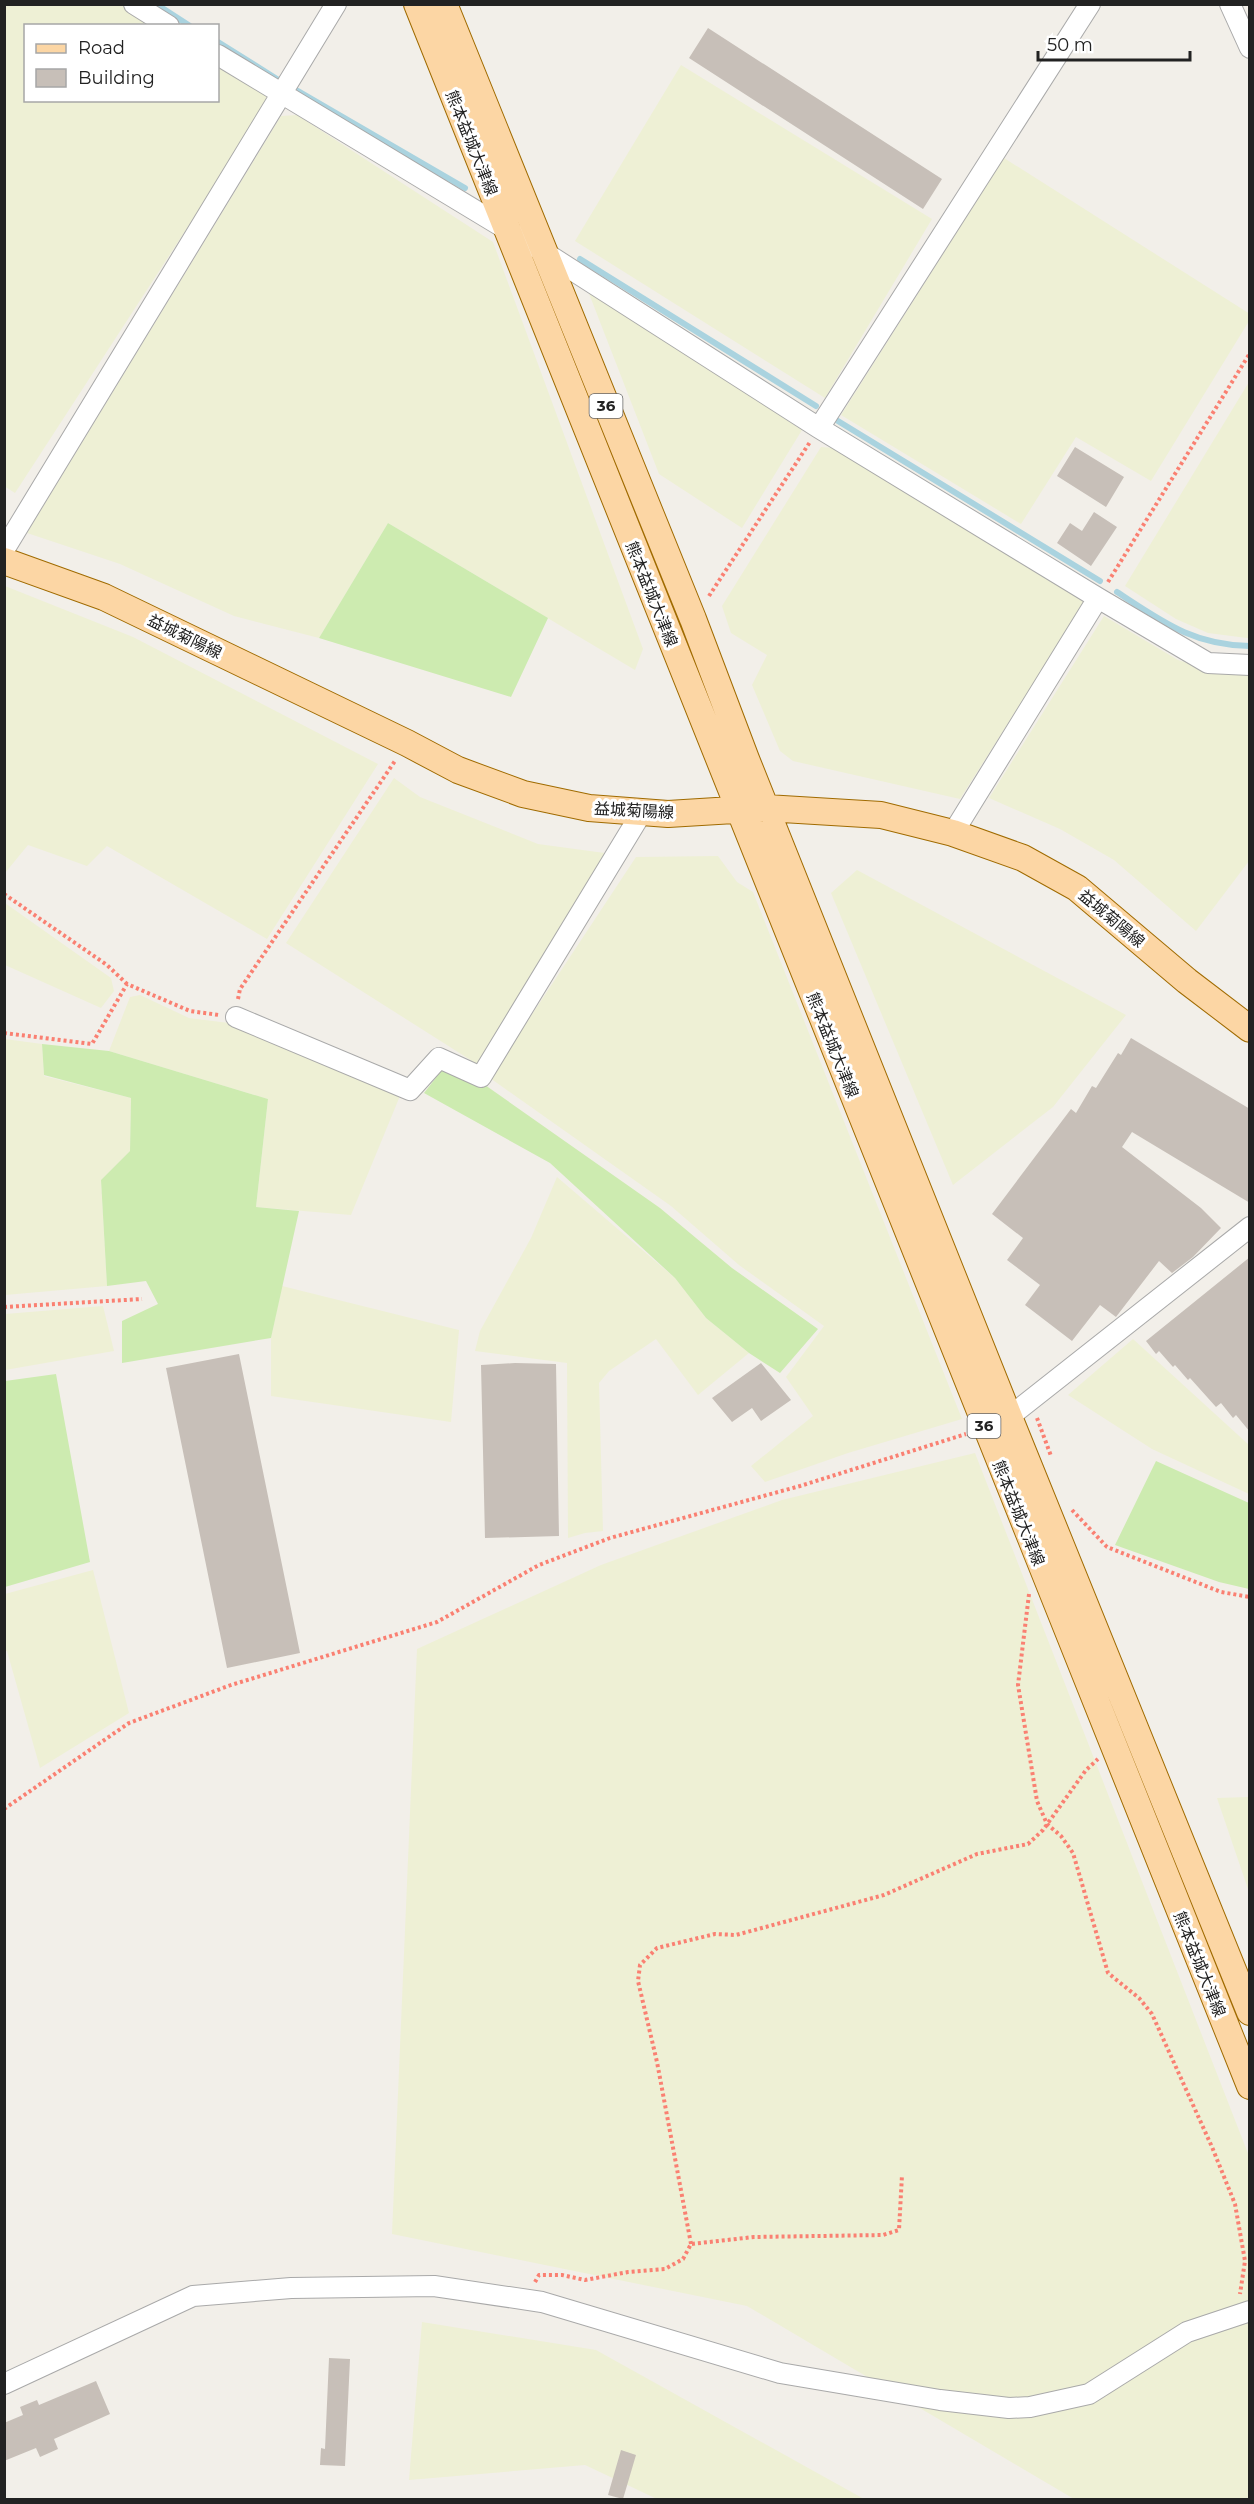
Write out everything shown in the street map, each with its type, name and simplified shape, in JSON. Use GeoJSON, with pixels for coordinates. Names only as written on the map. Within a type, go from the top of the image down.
{"type":"FeatureCollection","features":[{"type":"Feature","properties":{"kind":"main road","name":"熊本益城大津線"},"geometry":{"type":"LineString","coordinates":[[417,4],[1112,1746],[1250,2086]]}},
{"type":"Feature","properties":{"kind":"main road","name":"熊本益城大津線"},"geometry":{"type":"LineString","coordinates":[[444,4],[693,620],[1009,1417],[1250,2012]]}},
{"type":"Feature","properties":{"kind":"main road","name":"益城菊陽線"},"geometry":{"type":"LineString","coordinates":[[4,561],[104,597],[407,743],[458,770],[523,794],[589,808],[668,814],[766,808],[880,815],[953,833],[1023,858],[1077,888],[1187,981],[1250,1029]]}},
{"type":"Feature","properties":{"kind":"street"},"geometry":{"type":"LineString","coordinates":[[134,4],[166,24]]}},
{"type":"Feature","properties":{"kind":"street"},"geometry":{"type":"LineString","coordinates":[[4,550],[336,4]]}},
{"type":"Feature","properties":{"kind":"street"},"geometry":{"type":"LineString","coordinates":[[819,428],[1090,4]]}},
{"type":"Feature","properties":{"kind":"street"},"geometry":{"type":"LineString","coordinates":[[1230,4],[1250,48]]}},
{"type":"Feature","properties":{"kind":"street"},"geometry":{"type":"LineString","coordinates":[[219,56],[544,252],[819,428],[1098,598],[1208,663],[1250,665]]}},
{"type":"Feature","properties":{"kind":"street"},"geometry":{"type":"LineString","coordinates":[[953,833],[1098,598]]}},
{"type":"Feature","properties":{"kind":"street"},"geometry":{"type":"LineString","coordinates":[[236,1017],[410,1090],[438,1058],[481,1077],[642,812]]}},
{"type":"Feature","properties":{"kind":"street"},"geometry":{"type":"LineString","coordinates":[[1009,1417],[1250,1227]]}},
{"type":"Feature","properties":{"kind":"street"},"geometry":{"type":"LineString","coordinates":[[4,2384],[193,2296],[291,2288],[434,2286],[542,2302],[780,2373],[940,2400],[1009,2408],[1030,2407],[1089,2394],[1187,2332],[1243,2313]]}},
{"type":"Feature","properties":{"kind":"path"},"geometry":{"type":"LineString","coordinates":[[1098,598],[1250,353]]}},
{"type":"Feature","properties":{"kind":"path"},"geometry":{"type":"LineString","coordinates":[[693,620],[819,428]]}},
{"type":"Feature","properties":{"kind":"path"},"geometry":{"type":"LineString","coordinates":[[4,894],[107,965],[126,984],[190,1011],[236,1017],[240,989],[407,743]]}},
{"type":"Feature","properties":{"kind":"path"},"geometry":{"type":"LineString","coordinates":[[4,1033],[92,1044],[126,984]]}},
{"type":"Feature","properties":{"kind":"path"},"geometry":{"type":"LineString","coordinates":[[4,1306],[142,1299]]}},
{"type":"Feature","properties":{"kind":"path"},"geometry":{"type":"LineString","coordinates":[[1031,1400],[1055,1466]]}},
{"type":"Feature","properties":{"kind":"path"},"geometry":{"type":"LineString","coordinates":[[4,1809],[129,1723],[231,1685],[437,1622],[538,1565],[610,1538],[800,1486],[943,1439],[986,1429]]}},
{"type":"Feature","properties":{"kind":"path"},"geometry":{"type":"LineString","coordinates":[[1071,1509],[1107,1547],[1221,1592],[1250,1597]]}},
{"type":"Feature","properties":{"kind":"path"},"geometry":{"type":"LineString","coordinates":[[1029,1589],[1018,1685],[1037,1801],[1047,1824],[1062,1836],[1073,1852],[1108,1973],[1140,1998],[1152,2014],[1235,2204],[1245,2261],[1243,2313]]}},
{"type":"Feature","properties":{"kind":"path"},"geometry":{"type":"LineString","coordinates":[[526,2299],[539,2275],[562,2275],[585,2280],[628,2272],[665,2270],[683,2259],[691,2244],[657,2062],[638,1982],[640,1965],[657,1948],[715,1934],[736,1935],[884,1895],[977,1854],[1028,1844],[1047,1824],[1086,1770],[1112,1746]]}},
{"type":"Feature","properties":{"kind":"path"},"geometry":{"type":"LineString","coordinates":[[691,2244],[765,2237],[883,2235],[899,2230],[902,2175]]}},
{"type":"Feature","properties":{"kind":"green space"},"geometry":{"type":"Polygon","coordinates":[[[4,5],[122,5],[156,24],[24,24],[24,102],[219,102],[219,60],[265,87],[267,105],[15,493],[4,486],[4,5]]]}},
{"type":"Feature","properties":{"kind":"green space"},"geometry":{"type":"Polygon","coordinates":[[[681,65],[932,219],[825,398],[575,241],[681,65]]]}},
{"type":"Feature","properties":{"kind":"green space"},"geometry":{"type":"Polygon","coordinates":[[[297,115],[493,242],[643,649],[635,670],[388,523],[319,638],[234,616],[120,564],[27,533],[281,116],[297,115]]]}},
{"type":"Feature","properties":{"kind":"green space"},"geometry":{"type":"Polygon","coordinates":[[[1004,158],[1250,314],[1249,321],[1151,481],[1076,437],[1021,524],[841,415],[1004,158]]]}},
{"type":"Feature","properties":{"kind":"green space"},"geometry":{"type":"Polygon","coordinates":[[[588,291],[777,409],[782,417],[802,430],[742,528],[659,474],[588,291]]]}},
{"type":"Feature","properties":{"kind":"green space"},"geometry":{"type":"Polygon","coordinates":[[[1249,382],[1250,638],[1247,638],[1208,633],[1176,619],[1125,586],[1249,382]]]}},
{"type":"Feature","properties":{"kind":"green space"},"geometry":{"type":"Polygon","coordinates":[[[821,447],[834,448],[1085,602],[960,799],[793,761],[780,751],[752,685],[767,655],[731,633],[722,606],[821,447]]]}},
{"type":"Feature","properties":{"kind":"green space"},"geometry":{"type":"Polygon","coordinates":[[[388,523],[548,618],[511,697],[319,638],[388,523]]]}},
{"type":"Feature","properties":{"kind":"green space"},"geometry":{"type":"Polygon","coordinates":[[[5,586],[133,637],[378,764],[267,939],[107,846],[87,866],[28,845],[5,873],[5,586]]]}},
{"type":"Feature","properties":{"kind":"green space"},"geometry":{"type":"Polygon","coordinates":[[[1104,616],[1178,660],[1210,670],[1249,673],[1249,861],[1196,931],[1114,860],[1060,829],[989,798],[1104,616]]]}},
{"type":"Feature","properties":{"kind":"green space"},"geometry":{"type":"Polygon","coordinates":[[[394,778],[420,797],[538,844],[612,854],[480,1066],[286,943],[394,778]]]}},
{"type":"Feature","properties":{"kind":"green space"},"geometry":{"type":"Polygon","coordinates":[[[718,856],[737,882],[753,892],[962,1419],[848,1453],[765,1482],[751,1466],[813,1416],[786,1377],[824,1326],[739,1265],[671,1206],[490,1078],[636,857],[718,856]]]}},
{"type":"Feature","properties":{"kind":"green space"},"geometry":{"type":"Polygon","coordinates":[[[857,870],[1126,1015],[1053,1107],[953,1185],[831,893],[857,870]]]}},
{"type":"Feature","properties":{"kind":"green space"},"geometry":{"type":"Polygon","coordinates":[[[5,903],[111,978],[114,991],[101,1008],[5,965],[5,903]]]}},
{"type":"Feature","properties":{"kind":"green space"},"geometry":{"type":"Polygon","coordinates":[[[140,995],[189,1018],[237,1024],[402,1091],[351,1215],[256,1207],[268,1099],[109,1051],[130,997],[140,995]]]}},
{"type":"Feature","properties":{"kind":"green space"},"geometry":{"type":"Polygon","coordinates":[[[5,1039],[42,1044],[44,1076],[131,1098],[130,1151],[101,1180],[107,1286],[5,1295],[5,1039]]]}},
{"type":"Feature","properties":{"kind":"green space"},"geometry":{"type":"Polygon","coordinates":[[[42,1044],[109,1051],[268,1099],[256,1207],[299,1211],[271,1338],[122,1363],[122,1321],[158,1304],[146,1281],[107,1286],[101,1180],[130,1151],[131,1098],[44,1075],[42,1044]]]}},
{"type":"Feature","properties":{"kind":"green space"},"geometry":{"type":"Polygon","coordinates":[[[445,1066],[485,1085],[660,1208],[732,1268],[818,1329],[780,1373],[749,1353],[706,1318],[675,1278],[550,1163],[424,1093],[445,1066]]]}},
{"type":"Feature","properties":{"kind":"green space"},"geometry":{"type":"Polygon","coordinates":[[[557,1177],[675,1278],[706,1318],[749,1353],[698,1395],[656,1339],[609,1371],[599,1383],[603,1531],[568,1538],[567,1363],[475,1351],[480,1331],[531,1238],[557,1177]]]}},
{"type":"Feature","properties":{"kind":"green space"},"geometry":{"type":"Polygon","coordinates":[[[282,1286],[459,1330],[451,1422],[271,1396],[271,1338],[282,1286]]]}},
{"type":"Feature","properties":{"kind":"green space"},"geometry":{"type":"Polygon","coordinates":[[[103,1306],[114,1351],[5,1370],[5,1314],[103,1306]]]}},
{"type":"Feature","properties":{"kind":"green space"},"geometry":{"type":"Polygon","coordinates":[[[1133,1339],[1249,1445],[1249,1494],[1152,1449],[1068,1395],[1133,1339]]]}},
{"type":"Feature","properties":{"kind":"green space"},"geometry":{"type":"Polygon","coordinates":[[[56,1374],[90,1562],[5,1587],[5,1381],[56,1374]]]}},
{"type":"Feature","properties":{"kind":"green space"},"geometry":{"type":"Polygon","coordinates":[[[975,1453],[1249,2156],[1249,2499],[1074,2499],[747,2306],[392,2234],[417,1649],[601,1565],[782,1500],[975,1453]]]}},
{"type":"Feature","properties":{"kind":"green space"},"geometry":{"type":"Polygon","coordinates":[[[1156,1461],[1249,1503],[1249,1589],[1219,1582],[1115,1545],[1156,1461]]]}},
{"type":"Feature","properties":{"kind":"green space"},"geometry":{"type":"Polygon","coordinates":[[[93,1570],[129,1713],[40,1768],[7,1651],[5,1651],[5,1594],[93,1570]]]}},
{"type":"Feature","properties":{"kind":"green space"},"geometry":{"type":"Polygon","coordinates":[[[1250,1797],[1249,1892],[1217,1798],[1250,1797]]]}},
{"type":"Feature","properties":{"kind":"green space"},"geometry":{"type":"Polygon","coordinates":[[[422,2322],[596,2350],[864,2499],[657,2499],[585,2465],[409,2480],[422,2322]]]}},
{"type":"Feature","properties":{"kind":"building"},"geometry":{"type":"Polygon","coordinates":[[[708,28],[942,179],[923,209],[689,58],[708,28]]]}},
{"type":"Feature","properties":{"kind":"building"},"geometry":{"type":"Polygon","coordinates":[[[1075,447],[1124,477],[1106,507],[1057,476],[1075,447]]]}},
{"type":"Feature","properties":{"kind":"building"},"geometry":{"type":"Polygon","coordinates":[[[1094,512],[1117,527],[1091,566],[1057,543],[1070,523],[1082,531],[1094,512]]]}},
{"type":"Feature","properties":{"kind":"building"},"geometry":{"type":"Polygon","coordinates":[[[1131,1038],[1250,1109],[1250,1203],[1132,1132],[1122,1147],[1201,1208],[1221,1228],[1193,1257],[1172,1273],[1159,1261],[1116,1317],[1100,1305],[1072,1341],[1025,1305],[1040,1285],[1007,1260],[1023,1238],[992,1214],[1071,1109],[1076,1113],[1092,1086],[1096,1088],[1118,1053],[1121,1055],[1131,1038]]]}},
{"type":"Feature","properties":{"kind":"building"},"geometry":{"type":"Polygon","coordinates":[[[1250,1257],[1250,1432],[1236,1415],[1233,1418],[1221,1403],[1216,1407],[1190,1378],[1188,1380],[1175,1365],[1173,1367],[1159,1351],[1156,1354],[1146,1341],[1250,1257]]]}},
{"type":"Feature","properties":{"kind":"building"},"geometry":{"type":"Polygon","coordinates":[[[239,1354],[300,1653],[227,1668],[166,1368],[239,1354]]]}},
{"type":"Feature","properties":{"kind":"building"},"geometry":{"type":"Polygon","coordinates":[[[761,1363],[791,1400],[761,1421],[752,1408],[732,1422],[712,1398],[761,1363]]]}},
{"type":"Feature","properties":{"kind":"building"},"geometry":{"type":"Polygon","coordinates":[[[556,1364],[559,1536],[485,1538],[481,1365],[556,1364]]]}},
{"type":"Feature","properties":{"kind":"building"},"geometry":{"type":"Polygon","coordinates":[[[329,2358],[350,2359],[345,2466],[320,2465],[321,2448],[325,2449],[329,2358]]]}},
{"type":"Feature","properties":{"kind":"building"},"geometry":{"type":"Polygon","coordinates":[[[96,2381],[110,2414],[54,2439],[58,2449],[40,2457],[36,2448],[4,2461],[4,2423],[23,2415],[20,2407],[37,2400],[39,2405],[96,2381]]]}},
{"type":"Feature","properties":{"kind":"building"},"geometry":{"type":"Polygon","coordinates":[[[621,2450],[636,2455],[623,2499],[608,2495],[621,2450]]]}},
{"type":"Feature","properties":{"kind":"waterway"},"geometry":{"type":"LineString","coordinates":[[156,4],[187,24]]}},
{"type":"Feature","properties":{"kind":"waterway"},"geometry":{"type":"LineString","coordinates":[[219,43],[280,81]]}},
{"type":"Feature","properties":{"kind":"waterway"},"geometry":{"type":"LineString","coordinates":[[298,91],[465,188]]}},
{"type":"Feature","properties":{"kind":"waterway"},"geometry":{"type":"LineString","coordinates":[[580,259],[816,406]]}},
{"type":"Feature","properties":{"kind":"waterway"},"geometry":{"type":"LineString","coordinates":[[833,418],[1100,581]]}},
{"type":"Feature","properties":{"kind":"waterway"},"geometry":{"type":"LineString","coordinates":[[1117,592],[1179,630],[1212,641],[1250,646]]}}]}
